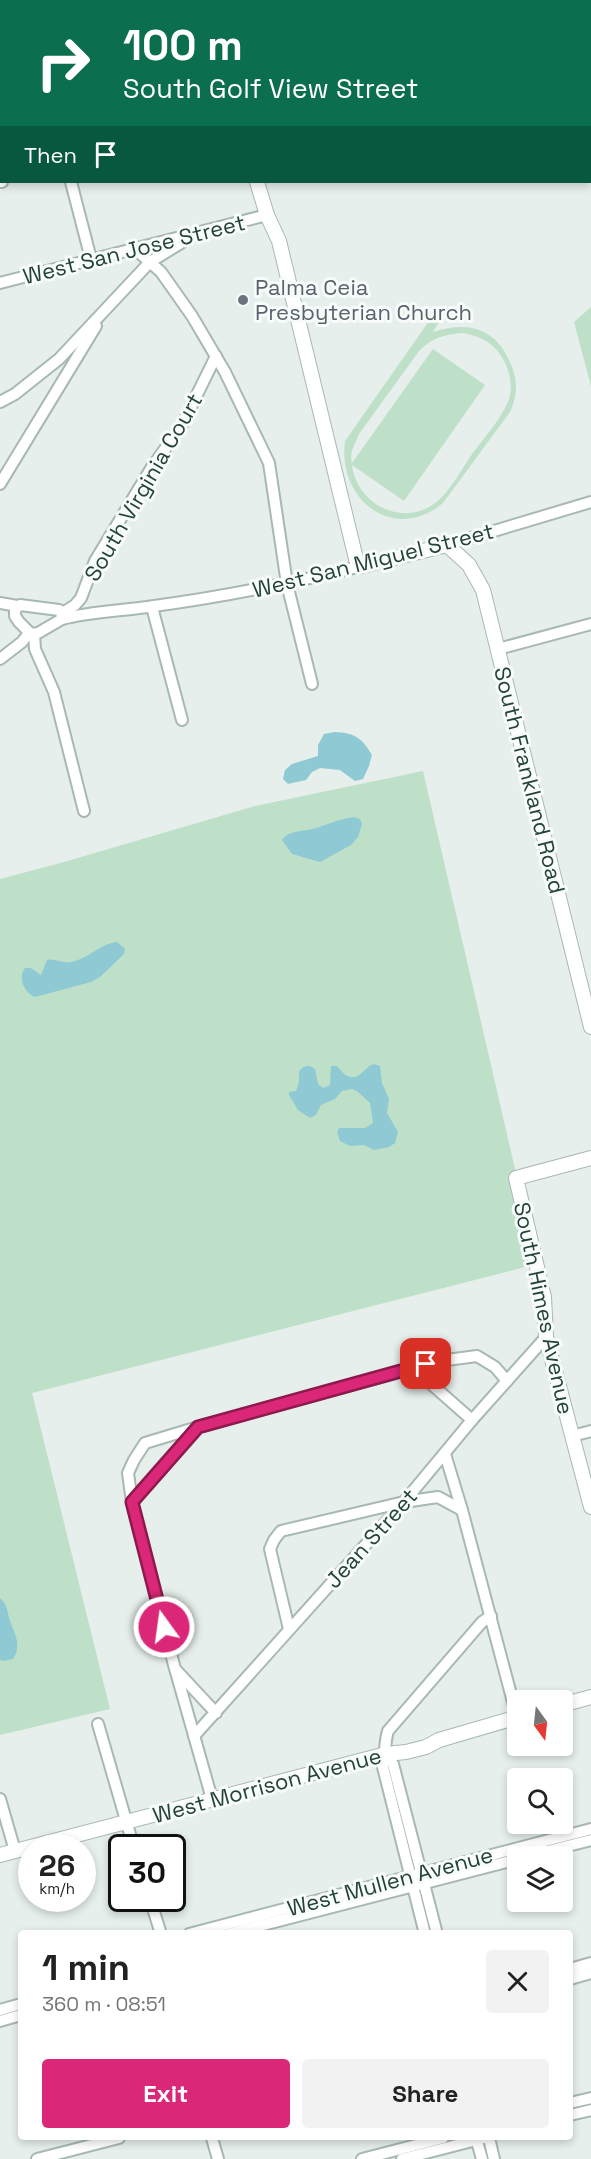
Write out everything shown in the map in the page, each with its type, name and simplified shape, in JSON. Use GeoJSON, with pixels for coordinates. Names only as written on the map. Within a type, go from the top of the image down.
{"type":"FeatureCollection","features":[{"type":"Feature","properties":{"kind":"street"},"geometry":{"type":"LineString","coordinates":[[71,183],[91,259]]}},
{"type":"Feature","properties":{"kind":"street"},"geometry":{"type":"LineString","coordinates":[[257,183],[267,215],[279,241],[358,567]]}},
{"type":"Feature","properties":{"kind":"street","name":"West San Jose Street"},"geometry":{"type":"LineString","coordinates":[[0,283],[267,215]]}},
{"type":"Feature","properties":{"kind":"street"},"geometry":{"type":"LineString","coordinates":[[0,402],[15,394],[61,357],[150,262],[197,234]]}},
{"type":"Feature","properties":{"kind":"street"},"geometry":{"type":"LineString","coordinates":[[134,248],[167,281],[216,356],[269,463],[287,584],[312,684]]}},
{"type":"Feature","properties":{"kind":"street"},"geometry":{"type":"LineString","coordinates":[[0,484],[109,305]]}},
{"type":"Feature","properties":{"kind":"street","name":"South Virginia Court"},"geometry":{"type":"LineString","coordinates":[[63,616],[81,598],[95,561],[152,467],[182,425],[216,356]]}},
{"type":"Feature","properties":{"kind":"street"},"geometry":{"type":"LineString","coordinates":[[61,357],[75,360]]}},
{"type":"Feature","properties":{"kind":"street","name":"West San Miguel Street"},"geometry":{"type":"LineString","coordinates":[[63,616],[153,607],[287,584],[447,545],[591,502]]}},
{"type":"Feature","properties":{"kind":"street","name":"South Frankland Road"},"geometry":{"type":"LineString","coordinates":[[447,545],[469,565],[483,590],[591,1027]]}},
{"type":"Feature","properties":{"kind":"street"},"geometry":{"type":"LineString","coordinates":[[0,603],[59,610],[63,616],[31,634],[0,659]]}},
{"type":"Feature","properties":{"kind":"street"},"geometry":{"type":"LineString","coordinates":[[17,606],[15,616],[31,634],[35,649],[54,692],[84,811]]}},
{"type":"Feature","properties":{"kind":"street"},"geometry":{"type":"LineString","coordinates":[[153,607],[182,720]]}},
{"type":"Feature","properties":{"kind":"street"},"geometry":{"type":"LineString","coordinates":[[498,649],[591,624]]}},
{"type":"Feature","properties":{"kind":"street","name":"South Himes Avenue"},"geometry":{"type":"LineString","coordinates":[[591,1158],[516,1178],[544,1297],[546,1337],[591,1507]]}},
{"type":"Feature","properties":{"kind":"street","name":"Jean Street"},"geometry":{"type":"LineString","coordinates":[[194,1736],[404,1502],[472,1420],[546,1337]]}},
{"type":"Feature","properties":{"kind":"street"},"geometry":{"type":"LineString","coordinates":[[212,1799],[175,1669],[132,1502],[128,1473],[134,1460],[146,1443],[439,1361],[477,1356],[495,1367],[507,1381]]}},
{"type":"Feature","properties":{"kind":"street"},"geometry":{"type":"LineString","coordinates":[[413,1368],[472,1420]]}},
{"type":"Feature","properties":{"kind":"street"},"geometry":{"type":"LineString","coordinates":[[132,1502],[198,1427]]}},
{"type":"Feature","properties":{"kind":"street"},"geometry":{"type":"LineString","coordinates":[[572,1436],[591,1431]]}},
{"type":"Feature","properties":{"kind":"street"},"geometry":{"type":"LineString","coordinates":[[445,1454],[510,1690]]}},
{"type":"Feature","properties":{"kind":"street"},"geometry":{"type":"LineString","coordinates":[[289,1629],[270,1549],[281,1531],[404,1502],[438,1497],[462,1510]]}},
{"type":"Feature","properties":{"kind":"street"},"geometry":{"type":"LineString","coordinates":[[436,1930],[417,1879],[383,1767],[390,1753],[385,1740],[388,1731],[482,1622],[491,1616]]}},
{"type":"Feature","properties":{"kind":"street"},"geometry":{"type":"LineString","coordinates":[[175,1669],[216,1713]]}},
{"type":"Feature","properties":{"kind":"street"},"geometry":{"type":"LineString","coordinates":[[573,1702],[591,1697]]}},
{"type":"Feature","properties":{"kind":"street","name":"West Morrison Avenue"},"geometry":{"type":"LineString","coordinates":[[0,1855],[390,1753],[426,1747],[440,1740],[507,1720]]}},
{"type":"Feature","properties":{"kind":"street"},"geometry":{"type":"LineString","coordinates":[[98,1724],[130,1834]]}},
{"type":"Feature","properties":{"kind":"street"},"geometry":{"type":"LineString","coordinates":[[0,1799],[15,1851]]}},
{"type":"Feature","properties":{"kind":"street","name":"West Mullen Avenue"},"geometry":{"type":"LineString","coordinates":[[242,1930],[591,1829]]}},
{"type":"Feature","properties":{"kind":"street","name":"West Mullen Avenue"},"geometry":{"type":"LineString","coordinates":[[567,1846],[591,1840]]}},
{"type":"Feature","properties":{"kind":"street","name":"West Mullen Avenue"},"geometry":{"type":"LineString","coordinates":[[206,1930],[417,1879],[507,1861]]}},
{"type":"Feature","properties":{"kind":"street"},"geometry":{"type":"LineString","coordinates":[[417,1879],[424,1930]]}},
{"type":"Feature","properties":{"kind":"street"},"geometry":{"type":"LineString","coordinates":[[154,1912],[160,1930]]}},
{"type":"Feature","properties":{"kind":"street"},"geometry":{"type":"LineString","coordinates":[[573,1968],[591,1963]]}},
{"type":"Feature","properties":{"kind":"street"},"geometry":{"type":"LineString","coordinates":[[573,1978],[591,1974]]}},
{"type":"Feature","properties":{"kind":"street"},"geometry":{"type":"LineString","coordinates":[[0,2010],[18,2005]]}},
{"type":"Feature","properties":{"kind":"street"},"geometry":{"type":"LineString","coordinates":[[0,2021],[18,2016]]}},
{"type":"Feature","properties":{"kind":"street"},"geometry":{"type":"LineString","coordinates":[[573,2102],[591,2098]]}},
{"type":"Feature","properties":{"kind":"street"},"geometry":{"type":"LineString","coordinates":[[573,2114],[591,2110]]}},
{"type":"Feature","properties":{"kind":"street"},"geometry":{"type":"LineString","coordinates":[[38,2159],[111,2140]]}},
{"type":"Feature","properties":{"kind":"street"},"geometry":{"type":"LineString","coordinates":[[213,2140],[218,2159]]}},
{"type":"Feature","properties":{"kind":"street"},"geometry":{"type":"LineString","coordinates":[[362,2159],[435,2140]]}},
{"type":"Feature","properties":{"kind":"street"},"geometry":{"type":"LineString","coordinates":[[402,2159],[472,2140]]}},
{"type":"Feature","properties":{"kind":"street"},"geometry":{"type":"LineString","coordinates":[[479,2140],[482,2159]]}},
{"type":"Feature","properties":{"kind":"street"},"geometry":{"type":"LineString","coordinates":[[489,2140],[494,2159]]}},
{"type":"Feature","properties":{"kind":"green space"},"geometry":{"type":"Polygon","coordinates":[[[591,307],[591,386],[574,322],[591,307]]]}},
{"type":"Feature","properties":{"kind":"green space"},"geometry":{"type":"Polygon","coordinates":[[[434,314],[441,319],[433,332],[459,327],[481,331],[491,336],[506,354],[516,384],[510,412],[443,503],[424,515],[406,519],[388,517],[373,509],[360,497],[350,481],[345,462],[345,441],[434,314]],[[463,333],[439,338],[419,351],[359,434],[352,452],[352,463],[433,349],[485,385],[404,501],[352,465],[362,491],[382,508],[408,513],[421,511],[434,504],[449,488],[507,404],[511,388],[505,362],[489,343],[463,333]]]}},
{"type":"Feature","properties":{"kind":"green space"},"geometry":{"type":"Polygon","coordinates":[[[423,771],[537,1264],[32,1393],[110,1709],[0,1735],[0,879],[255,806],[423,771]]]}},
{"type":"Feature","properties":{"kind":"water"},"geometry":{"type":"Polygon","coordinates":[[[335,732],[357,738],[365,744],[372,755],[363,779],[355,781],[340,770],[320,768],[312,772],[306,780],[288,784],[283,779],[285,770],[292,764],[318,756],[318,745],[324,734],[335,732]]]}},
{"type":"Feature","properties":{"kind":"water"},"geometry":{"type":"Polygon","coordinates":[[[354,817],[360,819],[362,824],[358,837],[351,845],[320,862],[292,854],[282,840],[292,833],[354,817]]]}},
{"type":"Feature","properties":{"kind":"water"},"geometry":{"type":"Polygon","coordinates":[[[117,942],[125,949],[124,954],[100,977],[91,982],[35,997],[23,985],[22,976],[25,968],[31,968],[41,975],[47,960],[71,962],[117,942]]]}},
{"type":"Feature","properties":{"kind":"water"},"geometry":{"type":"Polygon","coordinates":[[[374,1064],[380,1066],[382,1083],[389,1099],[387,1113],[398,1132],[395,1143],[389,1147],[374,1150],[364,1145],[350,1146],[340,1141],[337,1132],[339,1128],[365,1128],[373,1123],[370,1103],[357,1091],[352,1089],[342,1091],[335,1099],[321,1105],[316,1115],[310,1118],[298,1110],[289,1095],[289,1092],[296,1091],[299,1072],[306,1066],[315,1069],[318,1084],[323,1088],[330,1085],[331,1066],[337,1066],[345,1074],[355,1077],[374,1064]]]}},
{"type":"Feature","properties":{"kind":"water"},"geometry":{"type":"Polygon","coordinates":[[[0,1598],[6,1606],[17,1645],[13,1659],[3,1661],[0,1660],[0,1598]]]}},
{"type":"Feature","properties":{"kind":"place","name":"Palma Ceia Presbyterian Church"},"geometry":{"type":"Point","coordinates":[243,300]}},
{"type":"Feature","properties":{"kind":"route"},"geometry":{"type":"LineString","coordinates":[[164,1627],[132,1502],[198,1427],[426,1364]]}}]}
